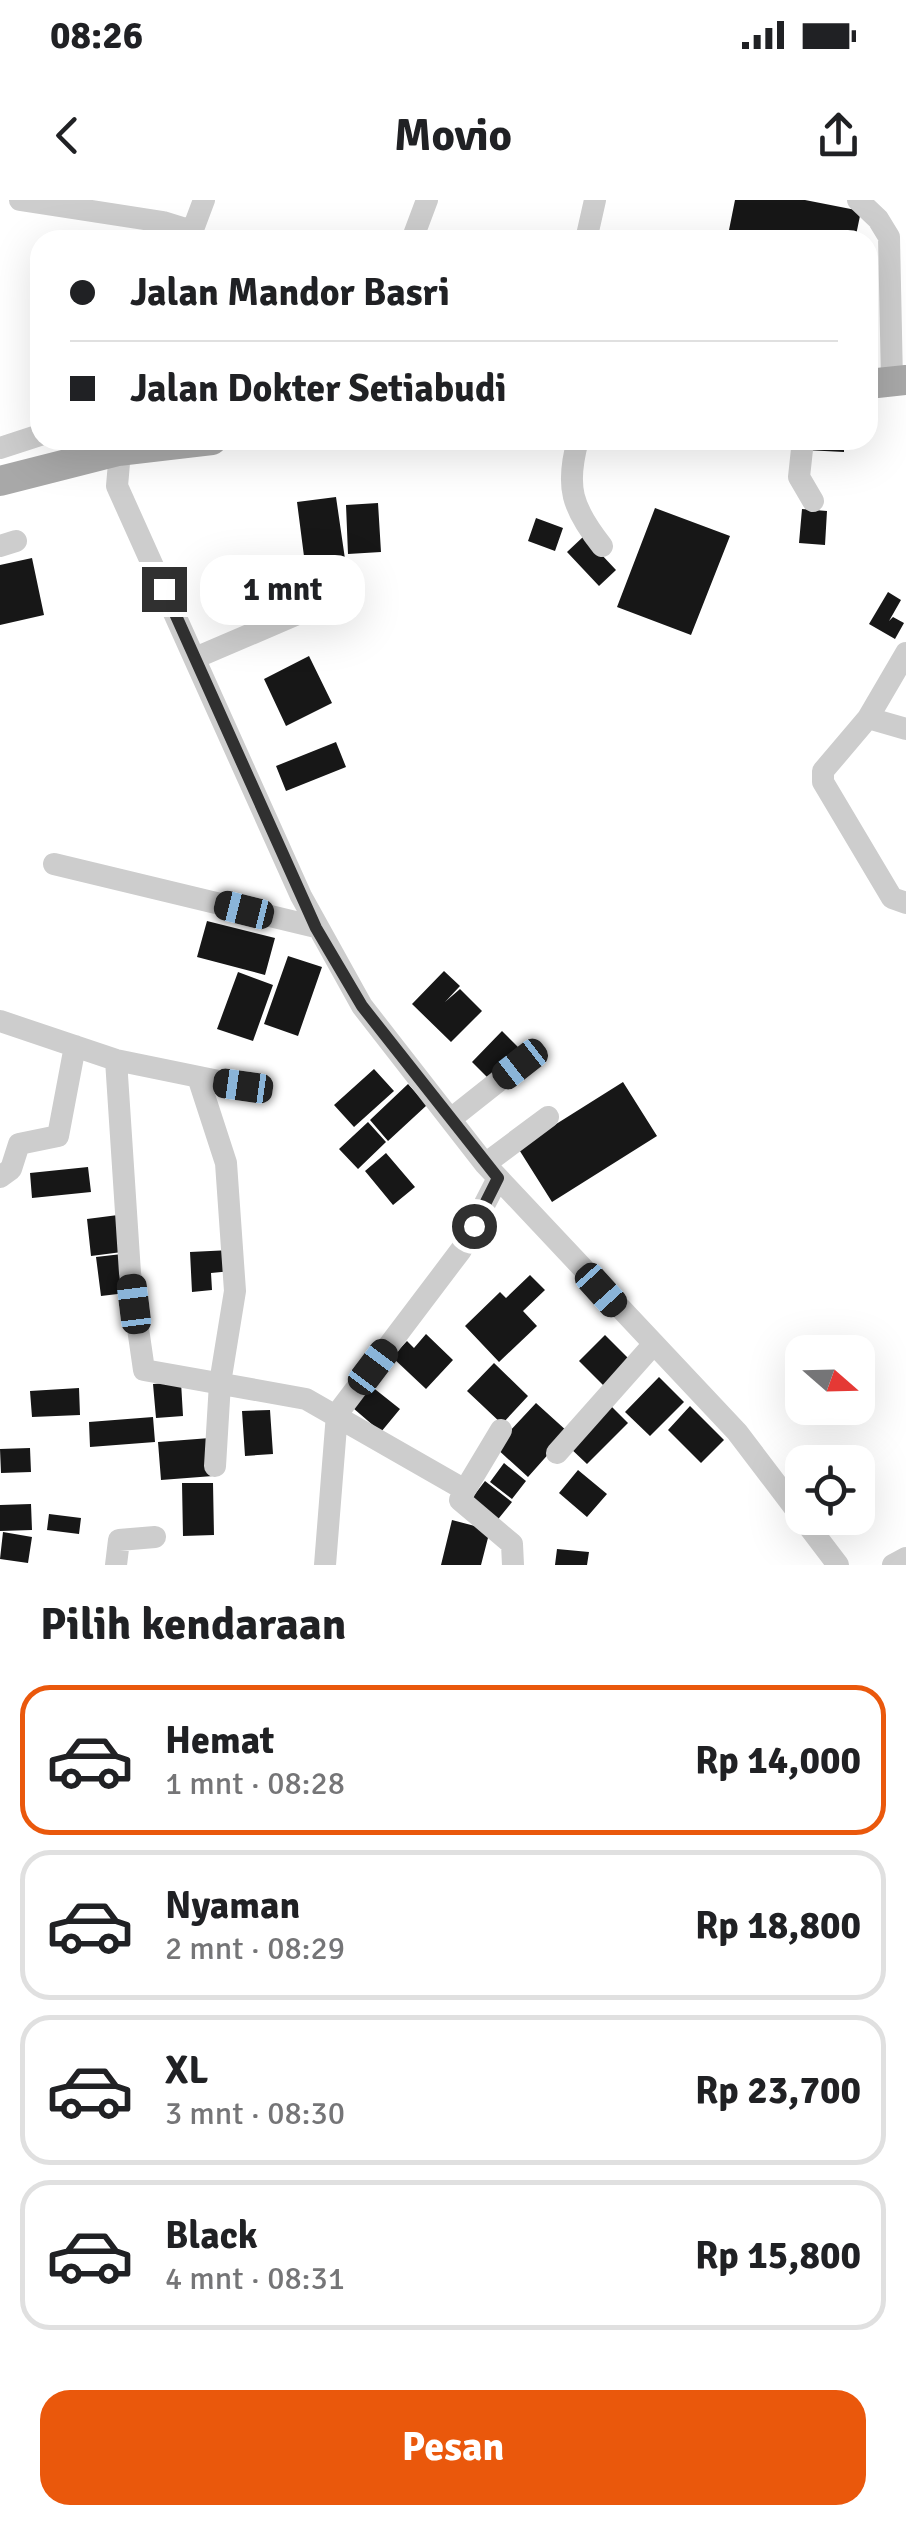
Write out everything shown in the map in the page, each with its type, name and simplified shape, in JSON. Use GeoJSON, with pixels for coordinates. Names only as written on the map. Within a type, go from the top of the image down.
{"type":"FeatureCollection","features":[{"type":"Feature","properties":{"kind":"main road"},"geometry":{"type":"LineString","coordinates":[[0,482],[104,450]]}},
{"type":"Feature","properties":{"kind":"street"},"geometry":{"type":"LineString","coordinates":[[20,200],[163,222],[179,230]]}},
{"type":"Feature","properties":{"kind":"street"},"geometry":{"type":"LineString","coordinates":[[193,230],[204,200]]}},
{"type":"Feature","properties":{"kind":"street"},"geometry":{"type":"LineString","coordinates":[[416,230],[427,200]]}},
{"type":"Feature","properties":{"kind":"street"},"geometry":{"type":"LineString","coordinates":[[588,230],[595,200]]}},
{"type":"Feature","properties":{"kind":"street"},"geometry":{"type":"LineString","coordinates":[[858,200],[890,237],[888,382]]}},
{"type":"Feature","properties":{"kind":"street"},"geometry":{"type":"LineString","coordinates":[[0,448],[30,439]]}},
{"type":"Feature","properties":{"kind":"street"},"geometry":{"type":"LineString","coordinates":[[120,450],[117,486],[316,928],[362,1006],[492,1171],[736,1432],[838,1565]]}},
{"type":"Feature","properties":{"kind":"street"},"geometry":{"type":"LineString","coordinates":[[575,450],[569,473],[570,491],[586,526],[602,546]]}},
{"type":"Feature","properties":{"kind":"street"},"geometry":{"type":"LineString","coordinates":[[801,450],[799,477],[813,501]]}},
{"type":"Feature","properties":{"kind":"street"},"geometry":{"type":"LineString","coordinates":[[195,658],[314,607]]}},
{"type":"Feature","properties":{"kind":"street"},"geometry":{"type":"LineString","coordinates":[[906,653],[868,718],[830,758],[823,771],[824,782],[892,898],[906,904]]}},
{"type":"Feature","properties":{"kind":"street"},"geometry":{"type":"LineString","coordinates":[[868,718],[906,730]]}},
{"type":"Feature","properties":{"kind":"street"},"geometry":{"type":"LineString","coordinates":[[54,864],[316,928]]}},
{"type":"Feature","properties":{"kind":"street"},"geometry":{"type":"LineString","coordinates":[[0,1021],[116,1060],[243,1086]]}},
{"type":"Feature","properties":{"kind":"street"},"geometry":{"type":"LineString","coordinates":[[0,1177],[10,1168],[19,1144],[58,1136],[74,1046]]}},
{"type":"Feature","properties":{"kind":"street"},"geometry":{"type":"LineString","coordinates":[[116,1060],[130,1272],[142,1365],[148,1374],[220,1382],[306,1399],[465,1490]]}},
{"type":"Feature","properties":{"kind":"street"},"geometry":{"type":"LineString","coordinates":[[452,1118],[520,1064]]}},
{"type":"Feature","properties":{"kind":"street"},"geometry":{"type":"LineString","coordinates":[[199,1080],[226,1163],[235,1290],[220,1382],[215,1466]]}},
{"type":"Feature","properties":{"kind":"street"},"geometry":{"type":"LineString","coordinates":[[325,1565],[338,1414],[461,1250],[492,1171],[548,1117]]}},
{"type":"Feature","properties":{"kind":"street"},"geometry":{"type":"LineString","coordinates":[[557,1454],[652,1346]]}},
{"type":"Feature","properties":{"kind":"street"},"geometry":{"type":"LineString","coordinates":[[501,1430],[460,1500],[512,1544],[513,1565]]}},
{"type":"Feature","properties":{"kind":"street"},"geometry":{"type":"LineString","coordinates":[[116,1565],[120,1540],[155,1537]]}},
{"type":"Feature","properties":{"kind":"street"},"geometry":{"type":"LineString","coordinates":[[893,1565],[906,1558]]}},
{"type":"Feature","properties":{"kind":"building"},"geometry":{"type":"Polygon","coordinates":[[[735,200],[805,200],[861,211],[857,230],[729,230],[735,200]]]}},
{"type":"Feature","properties":{"kind":"building"},"geometry":{"type":"Polygon","coordinates":[[[336,497],[345,559],[305,564],[297,502],[336,497]]]}},
{"type":"Feature","properties":{"kind":"building"},"geometry":{"type":"Polygon","coordinates":[[[378,503],[381,552],[348,554],[346,505],[378,503]]]}},
{"type":"Feature","properties":{"kind":"building"},"geometry":{"type":"Polygon","coordinates":[[[655,508],[730,536],[691,635],[617,607],[655,508]]]}},
{"type":"Feature","properties":{"kind":"building"},"geometry":{"type":"Polygon","coordinates":[[[802,509],[827,511],[825,545],[799,543],[802,509]]]}},
{"type":"Feature","properties":{"kind":"building"},"geometry":{"type":"Polygon","coordinates":[[[536,518],[563,528],[555,551],[528,541],[536,518]]]}},
{"type":"Feature","properties":{"kind":"building"},"geometry":{"type":"Polygon","coordinates":[[[584,536],[616,570],[599,586],[567,552],[584,536]]]}},
{"type":"Feature","properties":{"kind":"building"},"geometry":{"type":"Polygon","coordinates":[[[32,558],[44,615],[0,625],[0,565],[32,558]]]}},
{"type":"Feature","properties":{"kind":"building"},"geometry":{"type":"Polygon","coordinates":[[[888,592],[901,600],[889,621],[893,617],[904,623],[895,639],[869,624],[888,592]]]}},
{"type":"Feature","properties":{"kind":"building"},"geometry":{"type":"Polygon","coordinates":[[[309,656],[332,703],[286,726],[264,679],[309,656]]]}},
{"type":"Feature","properties":{"kind":"building"},"geometry":{"type":"Polygon","coordinates":[[[336,742],[346,767],[286,791],[276,766],[336,742]]]}},
{"type":"Feature","properties":{"kind":"building"},"geometry":{"type":"Polygon","coordinates":[[[207,921],[275,938],[265,975],[197,957],[207,921]]]}},
{"type":"Feature","properties":{"kind":"building"},"geometry":{"type":"Polygon","coordinates":[[[288,956],[322,967],[298,1036],[264,1024],[288,956]]]}},
{"type":"Feature","properties":{"kind":"building"},"geometry":{"type":"Polygon","coordinates":[[[444,971],[460,986],[445,1002],[460,989],[482,1011],[451,1042],[412,1004],[444,971]]]}},
{"type":"Feature","properties":{"kind":"building"},"geometry":{"type":"Polygon","coordinates":[[[238,972],[273,985],[253,1041],[217,1029],[238,972]]]}},
{"type":"Feature","properties":{"kind":"building"},"geometry":{"type":"Polygon","coordinates":[[[502,1031],[519,1048],[489,1079],[472,1062],[502,1031]]]}},
{"type":"Feature","properties":{"kind":"building"},"geometry":{"type":"Polygon","coordinates":[[[374,1069],[394,1091],[354,1127],[334,1105],[374,1069]]]}},
{"type":"Feature","properties":{"kind":"building"},"geometry":{"type":"Polygon","coordinates":[[[623,1082],[657,1136],[552,1202],[518,1148],[623,1082]]]}},
{"type":"Feature","properties":{"kind":"building"},"geometry":{"type":"Polygon","coordinates":[[[408,1084],[427,1105],[388,1141],[370,1120],[408,1084]]]}},
{"type":"Feature","properties":{"kind":"building"},"geometry":{"type":"Polygon","coordinates":[[[368,1122],[386,1142],[358,1169],[339,1149],[368,1122]]]}},
{"type":"Feature","properties":{"kind":"building"},"geometry":{"type":"Polygon","coordinates":[[[386,1153],[415,1187],[393,1205],[365,1171],[386,1153]]]}},
{"type":"Feature","properties":{"kind":"building"},"geometry":{"type":"Polygon","coordinates":[[[88,1167],[91,1192],[32,1198],[30,1173],[88,1167]]]}},
{"type":"Feature","properties":{"kind":"building"},"geometry":{"type":"Polygon","coordinates":[[[118,1215],[122,1252],[91,1256],[87,1219],[118,1215]]]}},
{"type":"Feature","properties":{"kind":"building"},"geometry":{"type":"Polygon","coordinates":[[[231,1250],[232,1271],[211,1273],[212,1290],[192,1292],[190,1252],[231,1250]]]}},
{"type":"Feature","properties":{"kind":"building"},"geometry":{"type":"Polygon","coordinates":[[[122,1254],[126,1293],[101,1296],[96,1257],[122,1254]]]}},
{"type":"Feature","properties":{"kind":"building"},"geometry":{"type":"Polygon","coordinates":[[[530,1275],[545,1290],[523,1311],[537,1326],[499,1362],[465,1326],[500,1292],[506,1298],[530,1275]]]}},
{"type":"Feature","properties":{"kind":"building"},"geometry":{"type":"Polygon","coordinates":[[[426,1334],[453,1360],[426,1389],[392,1357],[407,1341],[414,1348],[426,1334]]]}},
{"type":"Feature","properties":{"kind":"building"},"geometry":{"type":"Polygon","coordinates":[[[605,1335],[633,1363],[607,1389],[579,1361],[605,1335]]]}},
{"type":"Feature","properties":{"kind":"building"},"geometry":{"type":"Polygon","coordinates":[[[494,1363],[528,1396],[502,1424],[467,1391],[494,1363]]]}},
{"type":"Feature","properties":{"kind":"building"},"geometry":{"type":"Polygon","coordinates":[[[659,1377],[684,1402],[650,1436],[625,1412],[659,1377]]]}},
{"type":"Feature","properties":{"kind":"building"},"geometry":{"type":"Polygon","coordinates":[[[181,1382],[183,1416],[156,1418],[153,1384],[181,1382]]]}},
{"type":"Feature","properties":{"kind":"building"},"geometry":{"type":"Polygon","coordinates":[[[371,1386],[400,1409],[381,1432],[353,1408],[371,1386]]]}},
{"type":"Feature","properties":{"kind":"building"},"geometry":{"type":"Polygon","coordinates":[[[79,1388],[80,1415],[32,1417],[30,1391],[79,1388]]]}},
{"type":"Feature","properties":{"kind":"building"},"geometry":{"type":"Polygon","coordinates":[[[536,1403],[568,1432],[528,1477],[495,1447],[536,1403]]]}},
{"type":"Feature","properties":{"kind":"building"},"geometry":{"type":"Polygon","coordinates":[[[609,1404],[628,1423],[587,1464],[568,1446],[609,1404]]]}},
{"type":"Feature","properties":{"kind":"building"},"geometry":{"type":"Polygon","coordinates":[[[690,1406],[724,1440],[701,1463],[668,1430],[690,1406]]]}},
{"type":"Feature","properties":{"kind":"building"},"geometry":{"type":"Polygon","coordinates":[[[270,1410],[273,1454],[245,1456],[242,1411],[270,1410]]]}},
{"type":"Feature","properties":{"kind":"building"},"geometry":{"type":"Polygon","coordinates":[[[153,1417],[155,1442],[90,1447],[89,1422],[153,1417]]]}},
{"type":"Feature","properties":{"kind":"building"},"geometry":{"type":"Polygon","coordinates":[[[210,1438],[213,1476],[161,1480],[158,1442],[210,1438]]]}},
{"type":"Feature","properties":{"kind":"building"},"geometry":{"type":"Polygon","coordinates":[[[30,1448],[31,1472],[1,1473],[0,1449],[30,1448]]]}},
{"type":"Feature","properties":{"kind":"building"},"geometry":{"type":"Polygon","coordinates":[[[504,1463],[526,1481],[512,1499],[490,1482],[504,1463]]]}},
{"type":"Feature","properties":{"kind":"building"},"geometry":{"type":"Polygon","coordinates":[[[578,1470],[607,1494],[587,1517],[559,1493],[578,1470]]]}},
{"type":"Feature","properties":{"kind":"building"},"geometry":{"type":"Polygon","coordinates":[[[485,1481],[512,1502],[495,1523],[469,1502],[485,1481]]]}},
{"type":"Feature","properties":{"kind":"building"},"geometry":{"type":"Polygon","coordinates":[[[182,1483],[213,1483],[214,1535],[183,1536],[182,1483]]]}},
{"type":"Feature","properties":{"kind":"building"},"geometry":{"type":"Polygon","coordinates":[[[31,1504],[32,1530],[0,1531],[0,1505],[31,1504]]]}},
{"type":"Feature","properties":{"kind":"building"},"geometry":{"type":"Polygon","coordinates":[[[49,1514],[81,1518],[79,1534],[47,1530],[49,1514]]]}},
{"type":"Feature","properties":{"kind":"building"},"geometry":{"type":"Polygon","coordinates":[[[452,1520],[490,1530],[481,1565],[441,1565],[452,1520]]]}},
{"type":"Feature","properties":{"kind":"building"},"geometry":{"type":"Polygon","coordinates":[[[3,1532],[32,1537],[28,1563],[0,1559],[3,1532]]]}},
{"type":"Feature","properties":{"kind":"building"},"geometry":{"type":"Polygon","coordinates":[[[557,1549],[589,1552],[587,1565],[555,1565],[557,1549]]]}},
{"type":"Feature","properties":{"kind":"route"},"geometry":{"type":"LineString","coordinates":[[164,589],[316,928],[362,1006],[498,1178],[474,1226]]}}]}
